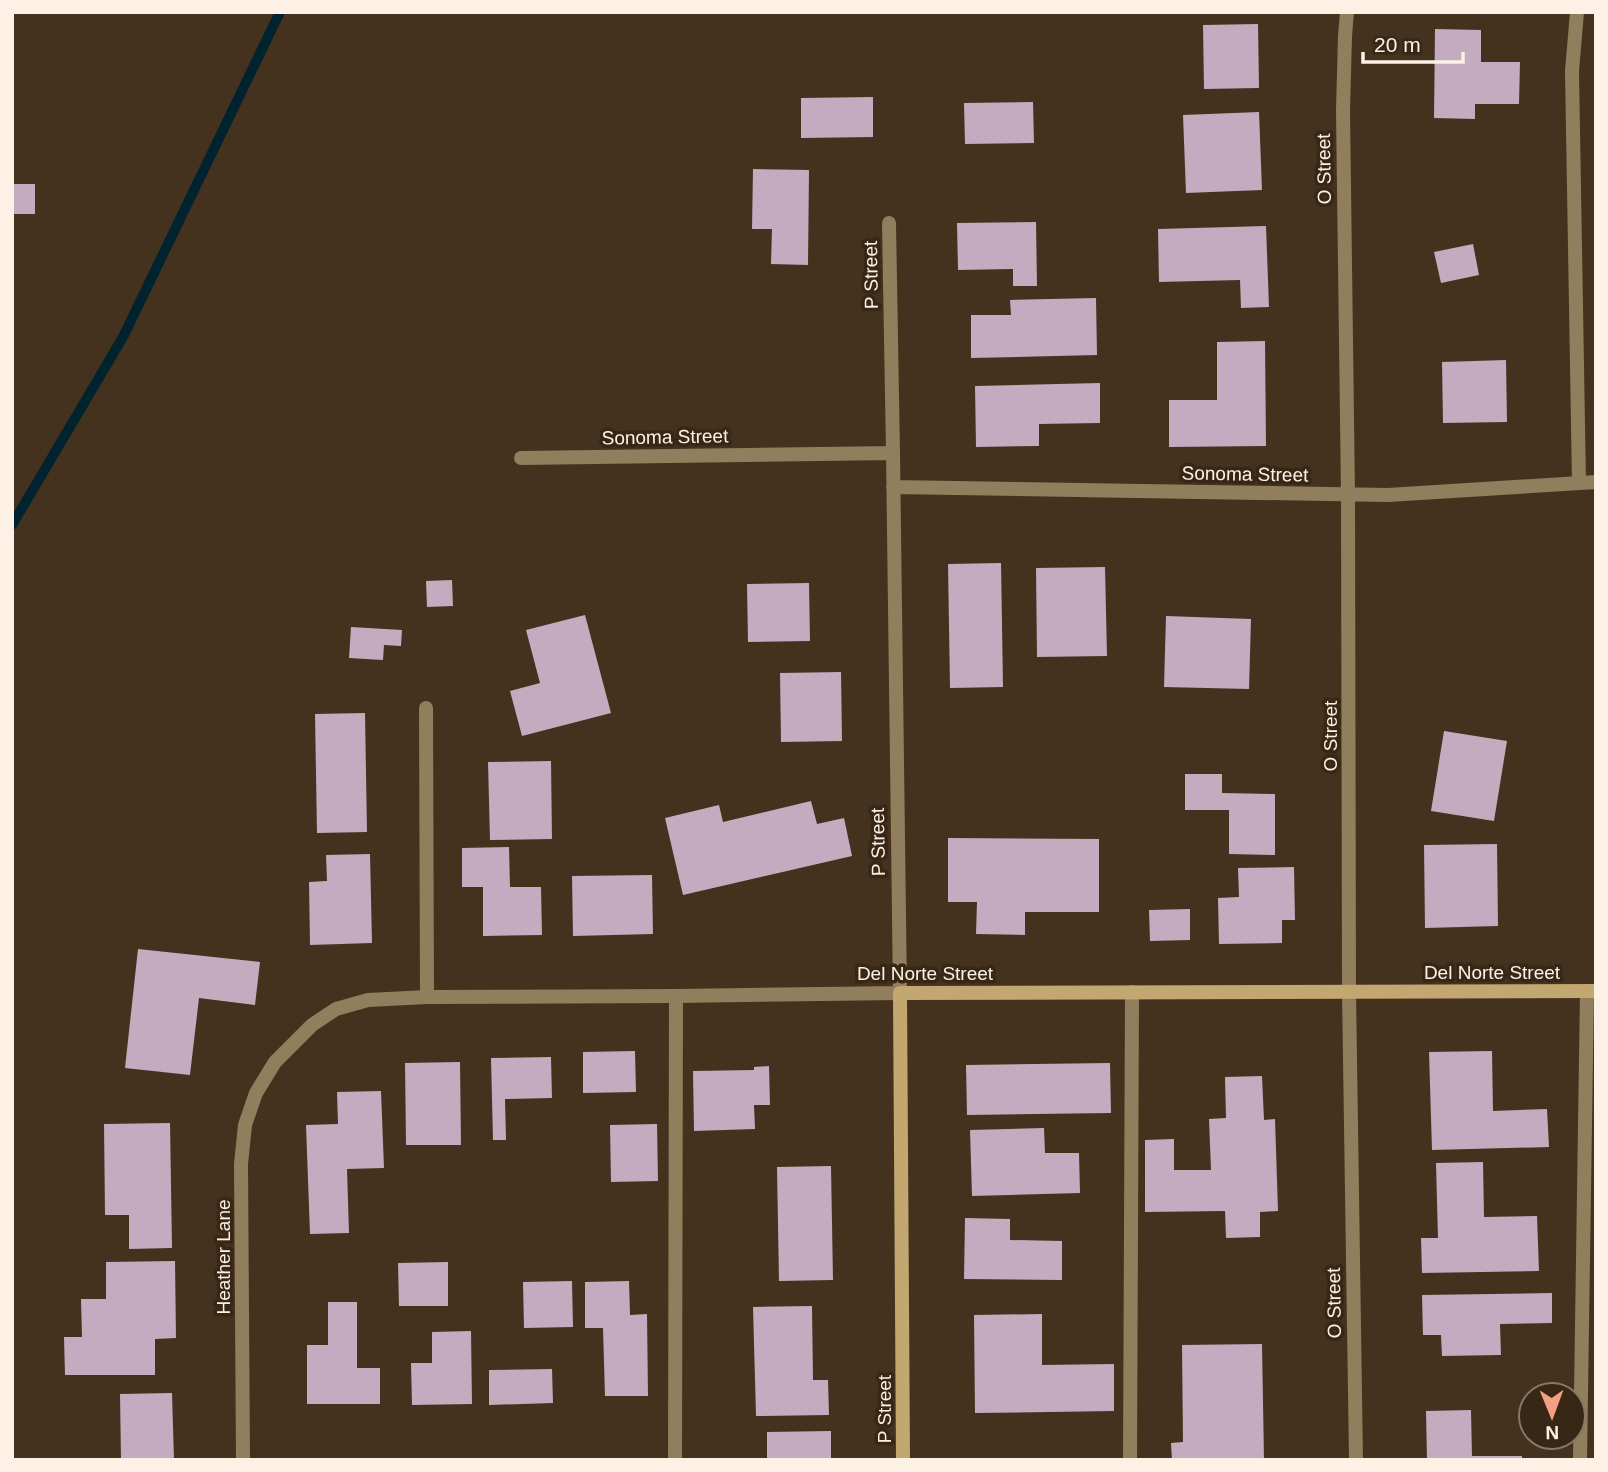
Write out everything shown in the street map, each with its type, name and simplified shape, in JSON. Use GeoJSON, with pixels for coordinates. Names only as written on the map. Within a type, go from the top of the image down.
{"type":"FeatureCollection","features":[{"type":"Feature","properties":{"kind":"street","name":"O Street"},"geometry":{"type":"LineString","coordinates":[[1347,12],[1343,110],[1348,495],[1349,992],[1356,1460]]}},
{"type":"Feature","properties":{"kind":"street"},"geometry":{"type":"LineString","coordinates":[[1577,12],[1572,71],[1579,483]]}},
{"type":"Feature","properties":{"kind":"street","name":"P Street"},"geometry":{"type":"LineString","coordinates":[[889,223],[894,453],[903,1460]]}},
{"type":"Feature","properties":{"kind":"street","name":"Sonoma Street"},"geometry":{"type":"LineString","coordinates":[[521,458],[894,453]]}},
{"type":"Feature","properties":{"kind":"street","name":"Sonoma Street"},"geometry":{"type":"LineString","coordinates":[[893,487],[1388,495],[1596,482]]}},
{"type":"Feature","properties":{"kind":"street"},"geometry":{"type":"LineString","coordinates":[[426,708],[427,997]]}},
{"type":"Feature","properties":{"kind":"street"},"geometry":{"type":"LineString","coordinates":[[1580,1460],[1592,991]]}},
{"type":"Feature","properties":{"kind":"street","name":"Del Norte Street"},"geometry":{"type":"LineString","coordinates":[[275,1062],[312,1025],[336,1009],[368,1000],[427,997],[900,993],[1592,991]]}},
{"type":"Feature","properties":{"kind":"street"},"geometry":{"type":"LineString","coordinates":[[1130,1460],[1132,992]]}},
{"type":"Feature","properties":{"kind":"street"},"geometry":{"type":"LineString","coordinates":[[675,1460],[676,996]]}},
{"type":"Feature","properties":{"kind":"street","name":"Heather Lane"},"geometry":{"type":"LineString","coordinates":[[243,1460],[242,1151],[245,1125],[256,1093],[275,1062]]}},
{"type":"Feature","properties":{"kind":"building"},"geometry":{"type":"Polygon","coordinates":[[[1258,24],[1259,88],[1204,89],[1203,25],[1258,24]]]}},
{"type":"Feature","properties":{"kind":"building"},"geometry":{"type":"Polygon","coordinates":[[[1435,29],[1481,30],[1481,62],[1520,62],[1519,104],[1475,104],[1475,119],[1434,118],[1435,29]]]}},
{"type":"Feature","properties":{"kind":"building"},"geometry":{"type":"Polygon","coordinates":[[[873,97],[873,137],[801,138],[801,98],[873,97]]]}},
{"type":"Feature","properties":{"kind":"building"},"geometry":{"type":"Polygon","coordinates":[[[1033,102],[1034,143],[965,144],[964,103],[1033,102]]]}},
{"type":"Feature","properties":{"kind":"building"},"geometry":{"type":"Polygon","coordinates":[[[1259,112],[1262,190],[1186,193],[1183,115],[1259,112]]]}},
{"type":"Feature","properties":{"kind":"building"},"geometry":{"type":"Polygon","coordinates":[[[753,169],[809,170],[808,265],[771,264],[772,229],[752,229],[753,169]]]}},
{"type":"Feature","properties":{"kind":"building"},"geometry":{"type":"Polygon","coordinates":[[[12,184],[35,184],[35,214],[12,214],[12,184]]]}},
{"type":"Feature","properties":{"kind":"building"},"geometry":{"type":"Polygon","coordinates":[[[1036,222],[1037,286],[1013,286],[1013,269],[958,270],[957,223],[1036,222]]]}},
{"type":"Feature","properties":{"kind":"building"},"geometry":{"type":"Polygon","coordinates":[[[1266,226],[1269,307],[1241,308],[1240,280],[1159,282],[1158,229],[1266,226]]]}},
{"type":"Feature","properties":{"kind":"building"},"geometry":{"type":"Polygon","coordinates":[[[1473,244],[1479,275],[1441,283],[1434,252],[1473,244]]]}},
{"type":"Feature","properties":{"kind":"building"},"geometry":{"type":"Polygon","coordinates":[[[1096,298],[1097,355],[971,358],[971,315],[1011,315],[1010,300],[1096,298]]]}},
{"type":"Feature","properties":{"kind":"building"},"geometry":{"type":"Polygon","coordinates":[[[1265,341],[1266,446],[1169,447],[1169,400],[1217,400],[1217,342],[1265,341]]]}},
{"type":"Feature","properties":{"kind":"building"},"geometry":{"type":"Polygon","coordinates":[[[1506,360],[1507,422],[1443,423],[1442,362],[1506,360]]]}},
{"type":"Feature","properties":{"kind":"building"},"geometry":{"type":"Polygon","coordinates":[[[1100,383],[1100,423],[1039,424],[1039,446],[976,447],[975,386],[1100,383]]]}},
{"type":"Feature","properties":{"kind":"building"},"geometry":{"type":"Polygon","coordinates":[[[1001,563],[1003,687],[950,688],[948,564],[1001,563]]]}},
{"type":"Feature","properties":{"kind":"building"},"geometry":{"type":"Polygon","coordinates":[[[1105,567],[1107,656],[1037,657],[1036,568],[1105,567]]]}},
{"type":"Feature","properties":{"kind":"building"},"geometry":{"type":"Polygon","coordinates":[[[452,580],[453,606],[427,607],[426,581],[452,580]]]}},
{"type":"Feature","properties":{"kind":"building"},"geometry":{"type":"Polygon","coordinates":[[[809,583],[810,641],[748,642],[747,584],[809,583]]]}},
{"type":"Feature","properties":{"kind":"building"},"geometry":{"type":"Polygon","coordinates":[[[585,615],[611,713],[522,736],[510,691],[540,683],[526,630],[585,615]]]}},
{"type":"Feature","properties":{"kind":"building"},"geometry":{"type":"Polygon","coordinates":[[[1166,616],[1251,619],[1249,689],[1164,687],[1166,616]]]}},
{"type":"Feature","properties":{"kind":"building"},"geometry":{"type":"Polygon","coordinates":[[[351,627],[402,630],[401,646],[384,645],[383,660],[349,658],[351,627]]]}},
{"type":"Feature","properties":{"kind":"building"},"geometry":{"type":"Polygon","coordinates":[[[841,672],[842,741],[781,742],[780,673],[841,672]]]}},
{"type":"Feature","properties":{"kind":"building"},"geometry":{"type":"Polygon","coordinates":[[[365,713],[367,832],[317,833],[315,714],[365,713]]]}},
{"type":"Feature","properties":{"kind":"building"},"geometry":{"type":"Polygon","coordinates":[[[1444,731],[1507,741],[1494,821],[1431,811],[1444,731]]]}},
{"type":"Feature","properties":{"kind":"building"},"geometry":{"type":"Polygon","coordinates":[[[551,761],[552,839],[490,840],[488,762],[551,761]]]}},
{"type":"Feature","properties":{"kind":"building"},"geometry":{"type":"Polygon","coordinates":[[[1185,774],[1222,774],[1222,793],[1275,794],[1275,855],[1229,854],[1229,810],[1185,810],[1185,774]]]}},
{"type":"Feature","properties":{"kind":"building"},"geometry":{"type":"Polygon","coordinates":[[[811,801],[817,824],[844,818],[852,856],[683,895],[665,818],[719,805],[723,822],[811,801]]]}},
{"type":"Feature","properties":{"kind":"building"},"geometry":{"type":"Polygon","coordinates":[[[948,838],[1099,839],[1099,912],[1025,912],[1025,935],[976,934],[977,902],[948,902],[948,838]]]}},
{"type":"Feature","properties":{"kind":"building"},"geometry":{"type":"Polygon","coordinates":[[[1497,844],[1498,926],[1425,928],[1424,845],[1497,844]]]}},
{"type":"Feature","properties":{"kind":"building"},"geometry":{"type":"Polygon","coordinates":[[[509,847],[510,887],[541,887],[542,935],[483,936],[483,887],[462,887],[462,848],[509,847]]]}},
{"type":"Feature","properties":{"kind":"building"},"geometry":{"type":"Polygon","coordinates":[[[370,854],[372,943],[310,945],[309,882],[327,881],[326,855],[370,854]]]}},
{"type":"Feature","properties":{"kind":"building"},"geometry":{"type":"Polygon","coordinates":[[[1294,867],[1295,920],[1282,920],[1282,943],[1219,944],[1218,898],[1239,897],[1238,868],[1294,867]]]}},
{"type":"Feature","properties":{"kind":"building"},"geometry":{"type":"Polygon","coordinates":[[[652,875],[653,934],[573,936],[572,876],[652,875]]]}},
{"type":"Feature","properties":{"kind":"building"},"geometry":{"type":"Polygon","coordinates":[[[1190,909],[1190,940],[1150,941],[1149,910],[1190,909]]]}},
{"type":"Feature","properties":{"kind":"building"},"geometry":{"type":"Polygon","coordinates":[[[138,949],[260,962],[255,1005],[199,998],[190,1075],[125,1068],[138,949]]]}},
{"type":"Feature","properties":{"kind":"building"},"geometry":{"type":"Polygon","coordinates":[[[635,1051],[636,1092],[583,1093],[583,1052],[635,1051]]]}},
{"type":"Feature","properties":{"kind":"building"},"geometry":{"type":"Polygon","coordinates":[[[1492,1051],[1493,1111],[1547,1109],[1549,1147],[1432,1150],[1429,1052],[1492,1051]]]}},
{"type":"Feature","properties":{"kind":"building"},"geometry":{"type":"Polygon","coordinates":[[[551,1057],[552,1098],[505,1099],[506,1140],[493,1140],[491,1058],[551,1057]]]}},
{"type":"Feature","properties":{"kind":"building"},"geometry":{"type":"Polygon","coordinates":[[[460,1062],[461,1145],[406,1145],[405,1063],[460,1062]]]}},
{"type":"Feature","properties":{"kind":"building"},"geometry":{"type":"Polygon","coordinates":[[[1110,1063],[1111,1113],[967,1115],[966,1065],[1110,1063]]]}},
{"type":"Feature","properties":{"kind":"building"},"geometry":{"type":"Polygon","coordinates":[[[769,1066],[770,1105],[754,1105],[755,1129],[694,1131],[693,1071],[754,1070],[754,1067],[769,1066]]]}},
{"type":"Feature","properties":{"kind":"building"},"geometry":{"type":"Polygon","coordinates":[[[1262,1076],[1264,1120],[1275,1119],[1278,1211],[1260,1212],[1260,1237],[1226,1238],[1225,1211],[1145,1212],[1145,1140],[1174,1139],[1174,1170],[1211,1170],[1209,1119],[1226,1118],[1225,1077],[1262,1076]]]}},
{"type":"Feature","properties":{"kind":"building"},"geometry":{"type":"Polygon","coordinates":[[[381,1091],[384,1168],[347,1169],[349,1233],[310,1234],[306,1125],[338,1124],[337,1092],[381,1091]]]}},
{"type":"Feature","properties":{"kind":"building"},"geometry":{"type":"Polygon","coordinates":[[[170,1123],[172,1248],[129,1249],[129,1215],[105,1215],[104,1124],[170,1123]]]}},
{"type":"Feature","properties":{"kind":"building"},"geometry":{"type":"Polygon","coordinates":[[[657,1124],[658,1181],[611,1182],[610,1125],[657,1124]]]}},
{"type":"Feature","properties":{"kind":"building"},"geometry":{"type":"Polygon","coordinates":[[[1044,1128],[1045,1153],[1079,1153],[1080,1193],[972,1196],[970,1130],[1044,1128]]]}},
{"type":"Feature","properties":{"kind":"building"},"geometry":{"type":"Polygon","coordinates":[[[1483,1162],[1484,1217],[1537,1216],[1539,1271],[1422,1273],[1421,1238],[1438,1238],[1436,1163],[1483,1162]]]}},
{"type":"Feature","properties":{"kind":"building"},"geometry":{"type":"Polygon","coordinates":[[[831,1166],[833,1280],[779,1281],[777,1167],[831,1166]]]}},
{"type":"Feature","properties":{"kind":"building"},"geometry":{"type":"Polygon","coordinates":[[[965,1218],[1010,1219],[1010,1240],[1062,1241],[1062,1280],[964,1279],[965,1218]]]}},
{"type":"Feature","properties":{"kind":"building"},"geometry":{"type":"Polygon","coordinates":[[[175,1261],[176,1338],[155,1339],[155,1375],[65,1375],[64,1337],[82,1337],[81,1299],[106,1299],[106,1262],[175,1261]]]}},
{"type":"Feature","properties":{"kind":"building"},"geometry":{"type":"Polygon","coordinates":[[[448,1262],[448,1306],[399,1306],[398,1263],[448,1262]]]}},
{"type":"Feature","properties":{"kind":"building"},"geometry":{"type":"Polygon","coordinates":[[[572,1281],[573,1327],[524,1328],[523,1282],[572,1281]]]}},
{"type":"Feature","properties":{"kind":"building"},"geometry":{"type":"Polygon","coordinates":[[[629,1281],[630,1315],[647,1314],[648,1396],[605,1396],[603,1328],[585,1328],[585,1282],[629,1281]]]}},
{"type":"Feature","properties":{"kind":"building"},"geometry":{"type":"Polygon","coordinates":[[[1552,1293],[1552,1323],[1500,1324],[1501,1355],[1442,1356],[1441,1335],[1423,1335],[1422,1295],[1552,1293]]]}},
{"type":"Feature","properties":{"kind":"building"},"geometry":{"type":"Polygon","coordinates":[[[328,1302],[357,1302],[357,1368],[380,1368],[380,1404],[307,1404],[307,1345],[328,1345],[328,1302]]]}},
{"type":"Feature","properties":{"kind":"building"},"geometry":{"type":"Polygon","coordinates":[[[812,1306],[813,1380],[828,1380],[829,1415],[756,1416],[753,1307],[812,1306]]]}},
{"type":"Feature","properties":{"kind":"building"},"geometry":{"type":"Polygon","coordinates":[[[1042,1314],[1042,1365],[1114,1364],[1114,1411],[975,1413],[974,1315],[1042,1314]]]}},
{"type":"Feature","properties":{"kind":"building"},"geometry":{"type":"Polygon","coordinates":[[[471,1331],[472,1404],[412,1405],[411,1363],[432,1363],[432,1332],[471,1331]]]}},
{"type":"Feature","properties":{"kind":"building"},"geometry":{"type":"Polygon","coordinates":[[[1262,1344],[1264,1460],[1172,1460],[1171,1443],[1183,1442],[1182,1345],[1262,1344]]]}},
{"type":"Feature","properties":{"kind":"building"},"geometry":{"type":"Polygon","coordinates":[[[552,1369],[553,1403],[489,1405],[489,1370],[552,1369]]]}},
{"type":"Feature","properties":{"kind":"building"},"geometry":{"type":"Polygon","coordinates":[[[172,1393],[174,1460],[121,1460],[120,1394],[172,1393]]]}},
{"type":"Feature","properties":{"kind":"building"},"geometry":{"type":"Polygon","coordinates":[[[1471,1410],[1472,1456],[1522,1456],[1522,1460],[1427,1460],[1426,1411],[1471,1410]]]}},
{"type":"Feature","properties":{"kind":"building"},"geometry":{"type":"Polygon","coordinates":[[[831,1431],[831,1460],[767,1460],[767,1432],[831,1431]]]}},
{"type":"Feature","properties":{"kind":"waterway"},"geometry":{"type":"LineString","coordinates":[[12,525],[123,337],[280,12]]}}]}
